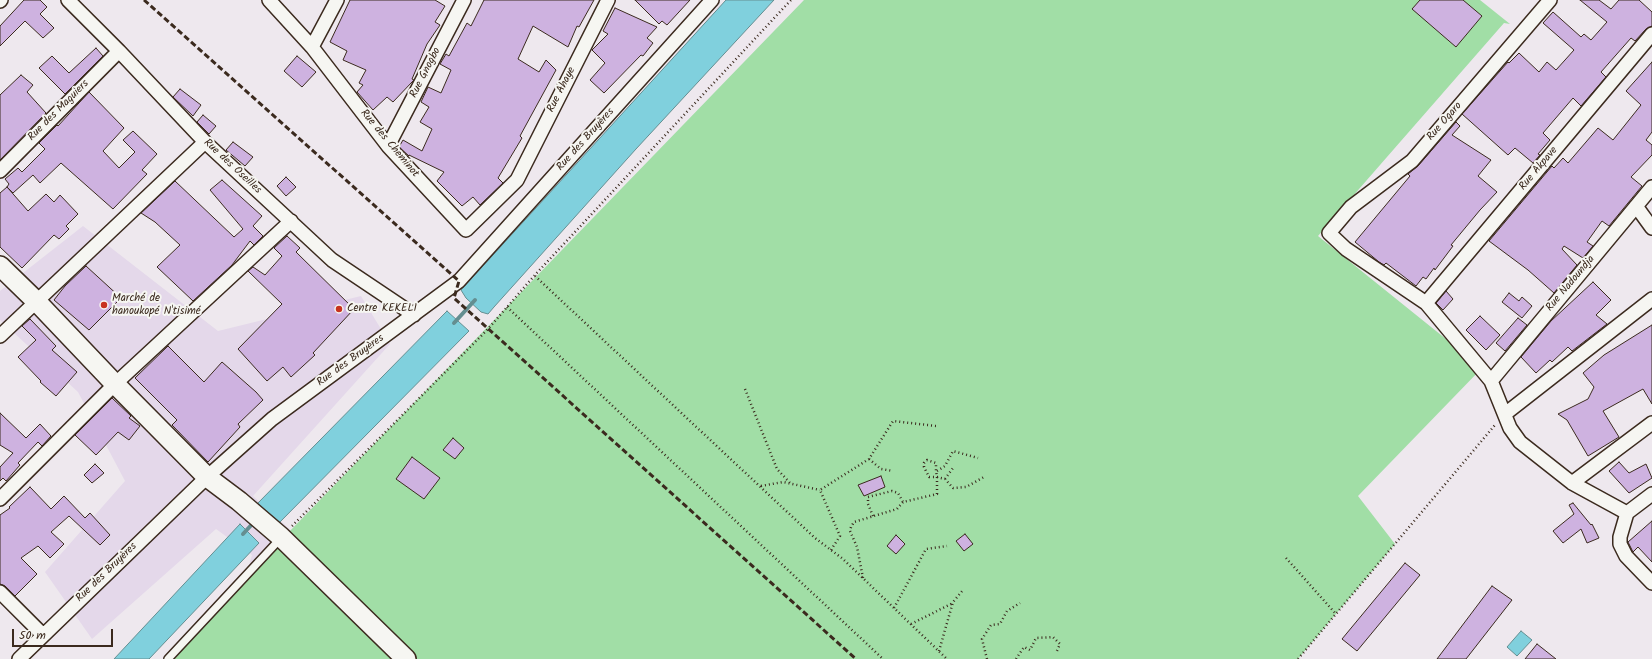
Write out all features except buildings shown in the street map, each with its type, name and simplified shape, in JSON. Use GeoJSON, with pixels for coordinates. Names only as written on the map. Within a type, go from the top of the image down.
{"type":"FeatureCollection","features":[{"type":"Feature","properties":{"kind":"street","name":"Rue des Oseilles"},"geometry":{"type":"LineString","coordinates":[[68,0],[119,51],[205,142],[332,260],[414,315]]}},
{"type":"Feature","properties":{"kind":"street","name":"Rue des Cheminot"},"geometry":{"type":"LineString","coordinates":[[269,0],[312,47],[388,146],[466,230],[517,180]]}},
{"type":"Feature","properties":{"kind":"street"},"geometry":{"type":"LineString","coordinates":[[312,47],[337,0]]}},
{"type":"Feature","properties":{"kind":"street","name":"Rue Gnogbo"},"geometry":{"type":"LineString","coordinates":[[388,146],[464,0]]}},
{"type":"Feature","properties":{"kind":"street","name":"Rue Ahaye"},"geometry":{"type":"LineString","coordinates":[[517,180],[608,0]]}},
{"type":"Feature","properties":{"kind":"street","name":"Rue des Bruyères"},"geometry":{"type":"LineString","coordinates":[[19,659],[207,477],[272,419],[459,281],[602,121],[670,49],[712,0]]}},
{"type":"Feature","properties":{"kind":"street","name":"Rue Ogaro"},"geometry":{"type":"LineString","coordinates":[[1426,303],[1346,249],[1329,233],[1351,207],[1412,162],[1550,0]]}},
{"type":"Feature","properties":{"kind":"street","name":"Rue Akpave"},"geometry":{"type":"LineString","coordinates":[[1426,303],[1652,34]]}},
{"type":"Feature","properties":{"kind":"street","name":"Rue des Maguiers"},"geometry":{"type":"LineString","coordinates":[[0,171],[119,51]]}},
{"type":"Feature","properties":{"kind":"street"},"geometry":{"type":"LineString","coordinates":[[0,336],[205,142]]}},
{"type":"Feature","properties":{"kind":"street","name":"Rue Nadoundja"},"geometry":{"type":"LineString","coordinates":[[1491,381],[1652,187]]}},
{"type":"Feature","properties":{"kind":"street"},"geometry":{"type":"LineString","coordinates":[[1636,206],[1652,228]]}},
{"type":"Feature","properties":{"kind":"street"},"geometry":{"type":"LineString","coordinates":[[0,499],[115,384],[291,222]]}},
{"type":"Feature","properties":{"kind":"street"},"geometry":{"type":"LineString","coordinates":[[0,266],[37,302],[207,477],[239,501],[278,535],[406,659]]}},
{"type":"Feature","properties":{"kind":"street"},"geometry":{"type":"LineString","coordinates":[[1505,414],[1652,299]]}},
{"type":"Feature","properties":{"kind":"street"},"geometry":{"type":"LineString","coordinates":[[1426,303],[1491,381],[1510,428],[1520,442],[1572,483],[1627,513]]}},
{"type":"Feature","properties":{"kind":"street"},"geometry":{"type":"LineString","coordinates":[[1572,483],[1652,423]]}},
{"type":"Feature","properties":{"kind":"street"},"geometry":{"type":"LineString","coordinates":[[1652,494],[1627,513],[1620,537],[1620,544],[1626,556],[1652,583]]}},
{"type":"Feature","properties":{"kind":"street"},"geometry":{"type":"LineString","coordinates":[[0,592],[43,635]]}},
{"type":"Feature","properties":{"kind":"lane"},"geometry":{"type":"LineString","coordinates":[[168,659],[278,535]]}},
{"type":"Feature","properties":{"kind":"path"},"geometry":{"type":"LineString","coordinates":[[278,535],[488,329],[534,276],[791,0]]}},
{"type":"Feature","properties":{"kind":"path"},"geometry":{"type":"LineString","coordinates":[[534,276],[761,486],[815,538],[863,578],[947,659]]}},
{"type":"Feature","properties":{"kind":"path"},"geometry":{"type":"LineString","coordinates":[[507,307],[883,659]]}},
{"type":"Feature","properties":{"kind":"path"},"geometry":{"type":"LineString","coordinates":[[745,389],[777,469],[791,484]]}},
{"type":"Feature","properties":{"kind":"path"},"geometry":{"type":"LineString","coordinates":[[1298,659],[1505,414]]}},
{"type":"Feature","properties":{"kind":"path"},"geometry":{"type":"LineString","coordinates":[[761,486],[783,482],[820,490],[869,459],[893,421],[936,426]]}},
{"type":"Feature","properties":{"kind":"path"},"geometry":{"type":"LineString","coordinates":[[936,471],[945,466],[952,451],[978,458]]}},
{"type":"Feature","properties":{"kind":"path"},"geometry":{"type":"LineString","coordinates":[[869,459],[881,470],[893,471]]}},
{"type":"Feature","properties":{"kind":"path"},"geometry":{"type":"LineString","coordinates":[[863,578],[857,547],[850,531],[854,522],[897,509],[903,502],[937,494],[937,477],[936,463],[932,460],[927,460],[924,467],[928,477],[937,477],[945,479],[953,488],[966,487],[984,477]]}},
{"type":"Feature","properties":{"kind":"path"},"geometry":{"type":"LineString","coordinates":[[945,479],[953,468]]}},
{"type":"Feature","properties":{"kind":"path"},"geometry":{"type":"LineString","coordinates":[[820,490],[840,536],[831,550]]}},
{"type":"Feature","properties":{"kind":"path"},"geometry":{"type":"LineString","coordinates":[[873,516],[868,504],[868,497],[892,491],[898,493],[903,502]]}},
{"type":"Feature","properties":{"kind":"path"},"geometry":{"type":"LineString","coordinates":[[894,608],[926,549],[947,546]]}},
{"type":"Feature","properties":{"kind":"path"},"geometry":{"type":"LineString","coordinates":[[1286,558],[1336,614]]}},
{"type":"Feature","properties":{"kind":"path"},"geometry":{"type":"LineString","coordinates":[[911,624],[953,602],[964,590]]}},
{"type":"Feature","properties":{"kind":"path"},"geometry":{"type":"LineString","coordinates":[[939,651],[953,602]]}},
{"type":"Feature","properties":{"kind":"path"},"geometry":{"type":"LineString","coordinates":[[987,659],[982,640],[990,625],[1000,624],[1007,612],[1020,603]]}},
{"type":"Feature","properties":{"kind":"path"},"geometry":{"type":"LineString","coordinates":[[1016,659],[1024,647],[1030,650],[1036,638],[1053,637],[1060,644],[1056,653]]}},
{"type":"Feature","properties":{"kind":"shaded area","name":"Marché de hanoukopé N'tisimé"},"geometry":{"type":"Polygon","coordinates":[[[83,226],[218,331],[361,296],[390,344],[253,496],[433,659],[243,587],[252,555],[216,529],[92,639],[45,572],[125,481],[78,392],[0,320],[0,291],[83,226]]]}},
{"type":"Feature","properties":{"kind":"green space"},"geometry":{"type":"Polygon","coordinates":[[[804,0],[1480,0],[1510,24],[1504,23],[1318,236],[1482,368],[1358,496],[1395,544],[1298,659],[166,659],[804,0]]]}},
{"type":"Feature","properties":{"kind":"water"},"geometry":{"type":"Polygon","coordinates":[[[726,0],[774,0],[636,149],[488,314],[481,312],[466,298],[461,290],[726,0]]]}},
{"type":"Feature","properties":{"kind":"water"},"geometry":{"type":"Polygon","coordinates":[[[447,311],[469,331],[276,526],[256,505],[447,311]]]}},
{"type":"Feature","properties":{"kind":"water"},"geometry":{"type":"Polygon","coordinates":[[[240,524],[259,543],[149,659],[114,659],[240,524]]]}},
{"type":"Feature","properties":{"kind":"water"},"geometry":{"type":"Polygon","coordinates":[[[1521,631],[1532,640],[1517,656],[1507,647],[1521,631]]]}},
{"type":"Feature","properties":{"kind":"waterway"},"geometry":{"type":"LineString","coordinates":[[454,323],[475,300]]}},
{"type":"Feature","properties":{"kind":"waterway"},"geometry":{"type":"LineString","coordinates":[[243,534],[255,521]]}},
{"type":"Feature","properties":{"kind":"railway"},"geometry":{"type":"LineString","coordinates":[[144,0],[459,281],[454,298],[856,659]]}},
{"type":"Feature","properties":{"kind":"place","name":"Marché de hanoukopé N'tisimé"},"geometry":{"type":"Point","coordinates":[104,305]}},
{"type":"Feature","properties":{"kind":"place","name":"Centre KEKELI"},"geometry":{"type":"Point","coordinates":[339,309]}}]}
